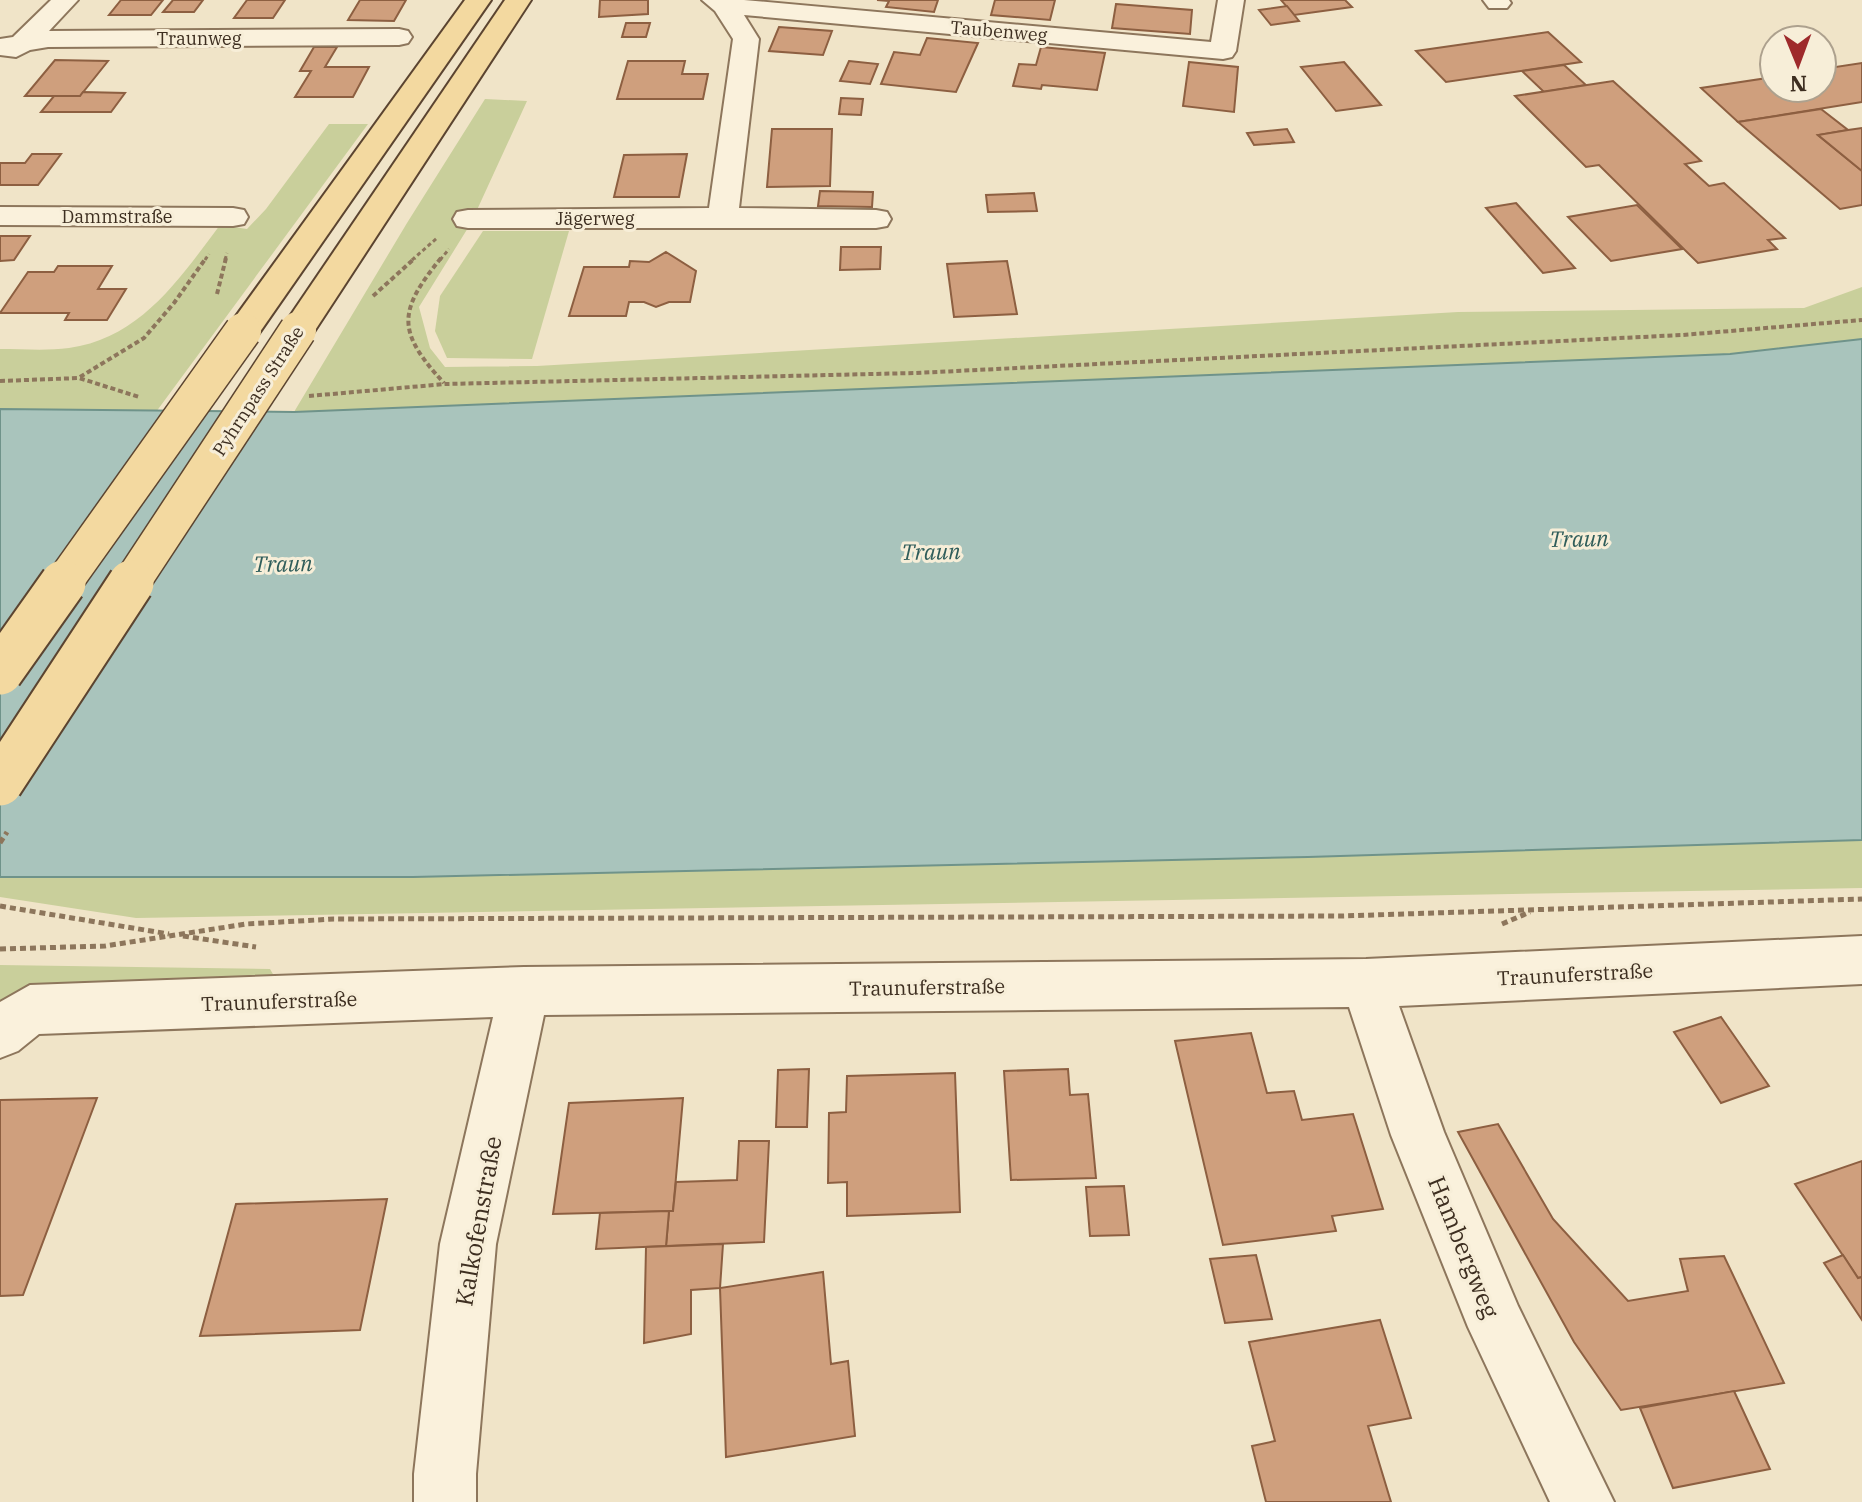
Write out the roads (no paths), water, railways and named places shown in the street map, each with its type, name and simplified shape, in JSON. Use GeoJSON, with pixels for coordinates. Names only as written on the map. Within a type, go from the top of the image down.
{"type":"FeatureCollection","features":[{"type":"Feature","properties":{"kind":"main road"},"geometry":{"type":"LineString","coordinates":[[0,672],[478,0]]}},
{"type":"Feature","properties":{"kind":"main road","name":"Pyhrnpass Straße"},"geometry":{"type":"LineString","coordinates":[[0,783],[518,0]]}},
{"type":"Feature","properties":{"kind":"street"},"geometry":{"type":"LineString","coordinates":[[0,66],[10,46],[65,0]]}},
{"type":"Feature","properties":{"kind":"street","name":"Taubenweg"},"geometry":{"type":"LineString","coordinates":[[720,3],[1223,51],[1231,0]]}},
{"type":"Feature","properties":{"kind":"street"},"geometry":{"type":"LineString","coordinates":[[720,3],[746,39],[723,217]]}},
{"type":"Feature","properties":{"kind":"street","name":"Traunweg"},"geometry":{"type":"LineString","coordinates":[[10,46],[48,39],[399,37]]}},
{"type":"Feature","properties":{"kind":"street","name":"Dammstraße"},"geometry":{"type":"LineString","coordinates":[[0,216],[233,217]]}},
{"type":"Feature","properties":{"kind":"street","name":"Jägerweg"},"geometry":{"type":"LineString","coordinates":[[468,219],[876,219]]}},
{"type":"Feature","properties":{"kind":"street","name":"Traunuferstraße"},"geometry":{"type":"LineString","coordinates":[[0,1033],[30,1010],[524,991],[1366,983],[1862,960]]}},
{"type":"Feature","properties":{"kind":"street","name":"Hambergweg"},"geometry":{"type":"LineString","coordinates":[[1366,983],[1418,1135],[1491,1312],[1583,1502]]}},
{"type":"Feature","properties":{"kind":"street","name":"Kalkofenstraße"},"geometry":{"type":"LineString","coordinates":[[445,1502],[445,1474],[468,1244],[524,991]]}},
{"type":"Feature","properties":{"kind":"water","name":"Traun"},"geometry":{"type":"Polygon","coordinates":[[[1862,339],[1862,840],[1308,857],[413,877],[0,877],[0,409],[294,412],[1730,354],[1862,339]]]}}]}
